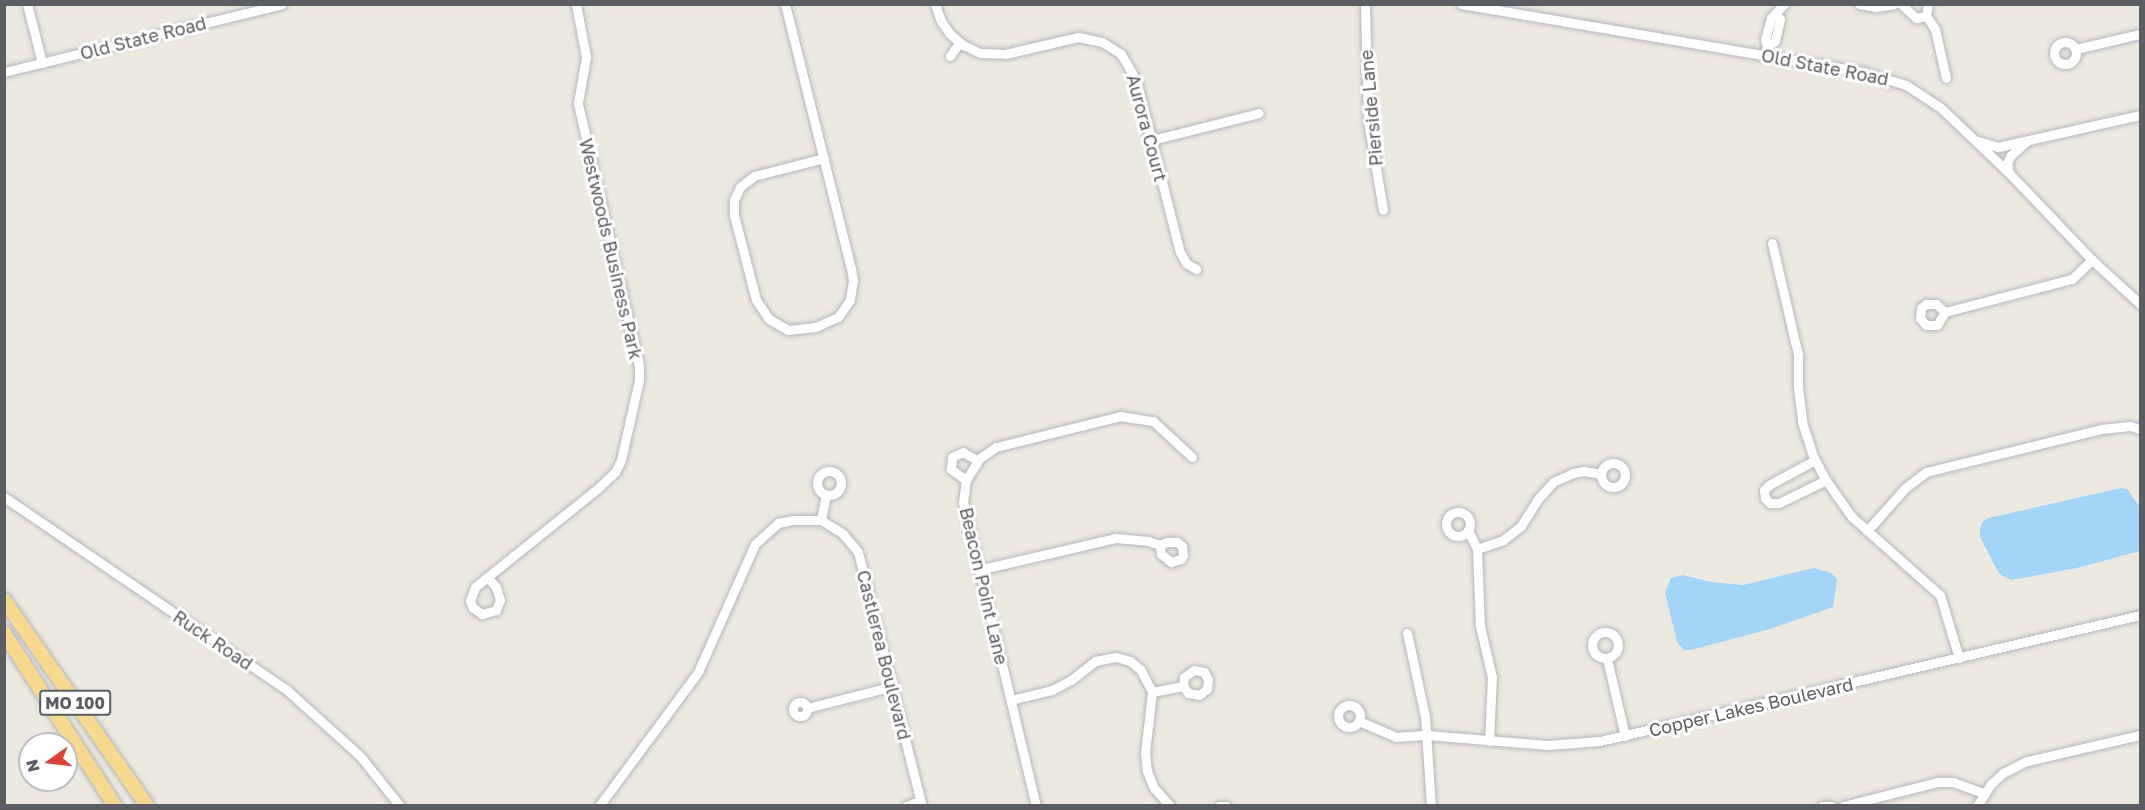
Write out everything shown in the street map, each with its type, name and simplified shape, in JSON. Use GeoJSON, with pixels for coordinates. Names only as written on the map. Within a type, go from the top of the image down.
{"type":"FeatureCollection","features":[{"type":"Feature","properties":{"kind":"highway","name":"MO 100"},"geometry":{"type":"LineString","coordinates":[[4,600],[147,806]]}},
{"type":"Feature","properties":{"kind":"highway","name":"MO 100"},"geometry":{"type":"LineString","coordinates":[[4,633],[115,806]]}},
{"type":"Feature","properties":{"kind":"street"},"geometry":{"type":"LineString","coordinates":[[27,4],[42,63]]}},
{"type":"Feature","properties":{"kind":"street","name":"Old State Road"},"geometry":{"type":"LineString","coordinates":[[4,72],[282,4]]}},
{"type":"Feature","properties":{"kind":"street","name":"Westwoods Business Park"},"geometry":{"type":"LineString","coordinates":[[488,578],[615,472],[621,460],[639,381],[639,366],[578,103],[586,57],[576,4]]}},
{"type":"Feature","properties":{"kind":"street"},"geometry":{"type":"LineString","coordinates":[[785,4],[824,158],[851,268],[852,296],[845,309],[830,322],[807,329],[788,330],[769,319],[756,300],[734,215],[734,200],[740,187],[754,176],[824,158]]}},
{"type":"Feature","properties":{"kind":"street"},"geometry":{"type":"LineString","coordinates":[[935,4],[945,28],[959,43],[950,56]]}},
{"type":"Feature","properties":{"kind":"street","name":"Pierside Lane"},"geometry":{"type":"LineString","coordinates":[[1365,4],[1368,121],[1383,210]]}},
{"type":"Feature","properties":{"kind":"street","name":"Old State Road"},"geometry":{"type":"LineString","coordinates":[[1461,4],[1766,51],[1896,81],[1923,94],[1976,141],[2092,260],[2140,304]]}},
{"type":"Feature","properties":{"kind":"street"},"geometry":{"type":"LineString","coordinates":[[1766,51],[1765,40],[1771,18],[1784,4]]}},
{"type":"Feature","properties":{"kind":"street"},"geometry":{"type":"LineString","coordinates":[[1859,4],[1876,7],[1894,4]]}},
{"type":"Feature","properties":{"kind":"street"},"geometry":{"type":"LineString","coordinates":[[1901,4],[1912,17],[1926,16]]}},
{"type":"Feature","properties":{"kind":"street"},"geometry":{"type":"LineString","coordinates":[[1928,4],[1926,16],[1935,29],[1946,78]]}},
{"type":"Feature","properties":{"kind":"street"},"geometry":{"type":"LineString","coordinates":[[2076,49],[2140,34]]}},
{"type":"Feature","properties":{"kind":"street","name":"Aurora Court"},"geometry":{"type":"LineString","coordinates":[[959,43],[974,51],[997,54],[1078,37],[1102,42],[1121,54],[1134,72],[1180,252],[1186,262],[1196,269]]}},
{"type":"Feature","properties":{"kind":"street"},"geometry":{"type":"LineString","coordinates":[[1152,140],[1259,113]]}},
{"type":"Feature","properties":{"kind":"street"},"geometry":{"type":"LineString","coordinates":[[1976,141],[1998,147],[2140,115]]}},
{"type":"Feature","properties":{"kind":"street"},"geometry":{"type":"LineString","coordinates":[[2009,173],[2007,163],[2011,155],[2031,138]]}},
{"type":"Feature","properties":{"kind":"street"},"geometry":{"type":"LineString","coordinates":[[1772,243],[1798,355],[1798,387],[1802,422],[1815,460],[1852,517],[1940,595],[1959,658]]}},
{"type":"Feature","properties":{"kind":"street"},"geometry":{"type":"LineString","coordinates":[[1945,312],[2072,279],[2092,260]]}},
{"type":"Feature","properties":{"kind":"street","name":"Beacon Point Lane"},"geometry":{"type":"LineString","coordinates":[[1036,806],[963,503],[966,480],[978,461],[996,447],[1120,416],[1153,421],[1192,457]]}},
{"type":"Feature","properties":{"kind":"street"},"geometry":{"type":"LineString","coordinates":[[1867,531],[1905,488],[1926,472],[2101,429],[2130,426],[2140,429]]}},
{"type":"Feature","properties":{"kind":"street"},"geometry":{"type":"LineString","coordinates":[[966,480],[951,469],[952,457],[963,452],[978,461]]}},
{"type":"Feature","properties":{"kind":"street"},"geometry":{"type":"LineString","coordinates":[[1815,460],[1769,485],[1764,490],[1765,498],[1770,503],[1779,503],[1826,480]]}},
{"type":"Feature","properties":{"kind":"street"},"geometry":{"type":"LineString","coordinates":[[1477,549],[1503,540],[1521,526],[1537,500],[1558,479],[1583,471],[1601,474]]}},
{"type":"Feature","properties":{"kind":"street"},"geometry":{"type":"LineString","coordinates":[[599,806],[698,672],[759,538],[778,523],[794,520],[821,520],[826,494]]}},
{"type":"Feature","properties":{"kind":"street","name":"Ruck Road"},"geometry":{"type":"LineString","coordinates":[[4,497],[288,692],[360,756],[400,806]]}},
{"type":"Feature","properties":{"kind":"street","name":"Castlerea Boulevard"},"geometry":{"type":"LineString","coordinates":[[821,520],[843,534],[858,552],[894,686],[921,803]]}},
{"type":"Feature","properties":{"kind":"street"},"geometry":{"type":"LineString","coordinates":[[1468,530],[1477,549],[1480,626],[1492,677],[1489,741]]}},
{"type":"Feature","properties":{"kind":"street"},"geometry":{"type":"LineString","coordinates":[[978,570],[1115,537],[1148,540],[1160,545]]}},
{"type":"Feature","properties":{"kind":"street","name":"Copper Lakes Boulevard"},"geometry":{"type":"LineString","coordinates":[[1359,721],[1396,737],[1427,735],[1574,745],[1625,736],[2140,615]]}},
{"type":"Feature","properties":{"kind":"street"},"geometry":{"type":"LineString","coordinates":[[1407,633],[1427,735],[1428,788],[1431,806]]}},
{"type":"Feature","properties":{"kind":"street"},"geometry":{"type":"LineString","coordinates":[[1011,700],[1052,690],[1071,680],[1095,661],[1116,657],[1140,669],[1152,692],[1145,762],[1154,788],[1170,806]]}},
{"type":"Feature","properties":{"kind":"street"},"geometry":{"type":"LineString","coordinates":[[1607,659],[1625,736]]}},
{"type":"Feature","properties":{"kind":"street"},"geometry":{"type":"LineString","coordinates":[[807,708],[894,686]]}},
{"type":"Feature","properties":{"kind":"street"},"geometry":{"type":"LineString","coordinates":[[1152,692],[1183,686]]}},
{"type":"Feature","properties":{"kind":"street"},"geometry":{"type":"LineString","coordinates":[[1977,806],[1984,792],[2003,773],[2027,761],[2140,735]]}},
{"type":"Feature","properties":{"kind":"street"},"geometry":{"type":"LineString","coordinates":[[1844,806],[1937,782],[1953,782],[1984,792]]}},
{"type":"Feature","properties":{"kind":"street"},"geometry":{"type":"LineString","coordinates":[[906,806],[921,803]]}},
{"type":"Feature","properties":{"kind":"street"},"geometry":{"type":"LineString","coordinates":[[1219,806],[1226,806]]}},
{"type":"Feature","properties":{"kind":"street"},"geometry":{"type":"LineString","coordinates":[[1822,806],[1831,806]]}},
{"type":"Feature","properties":{"kind":"water"},"geometry":{"type":"Polygon","coordinates":[[[2121,488],[2127,489],[2140,507],[2140,551],[2077,568],[2011,580],[2001,575],[1980,537],[1983,521],[1989,518],[2121,488]]]}},
{"type":"Feature","properties":{"kind":"water"},"geometry":{"type":"Polygon","coordinates":[[[1814,568],[1831,573],[1837,579],[1833,607],[1770,629],[1691,650],[1684,650],[1677,642],[1665,593],[1671,578],[1683,575],[1710,582],[1743,585],[1814,568]]]}}]}
